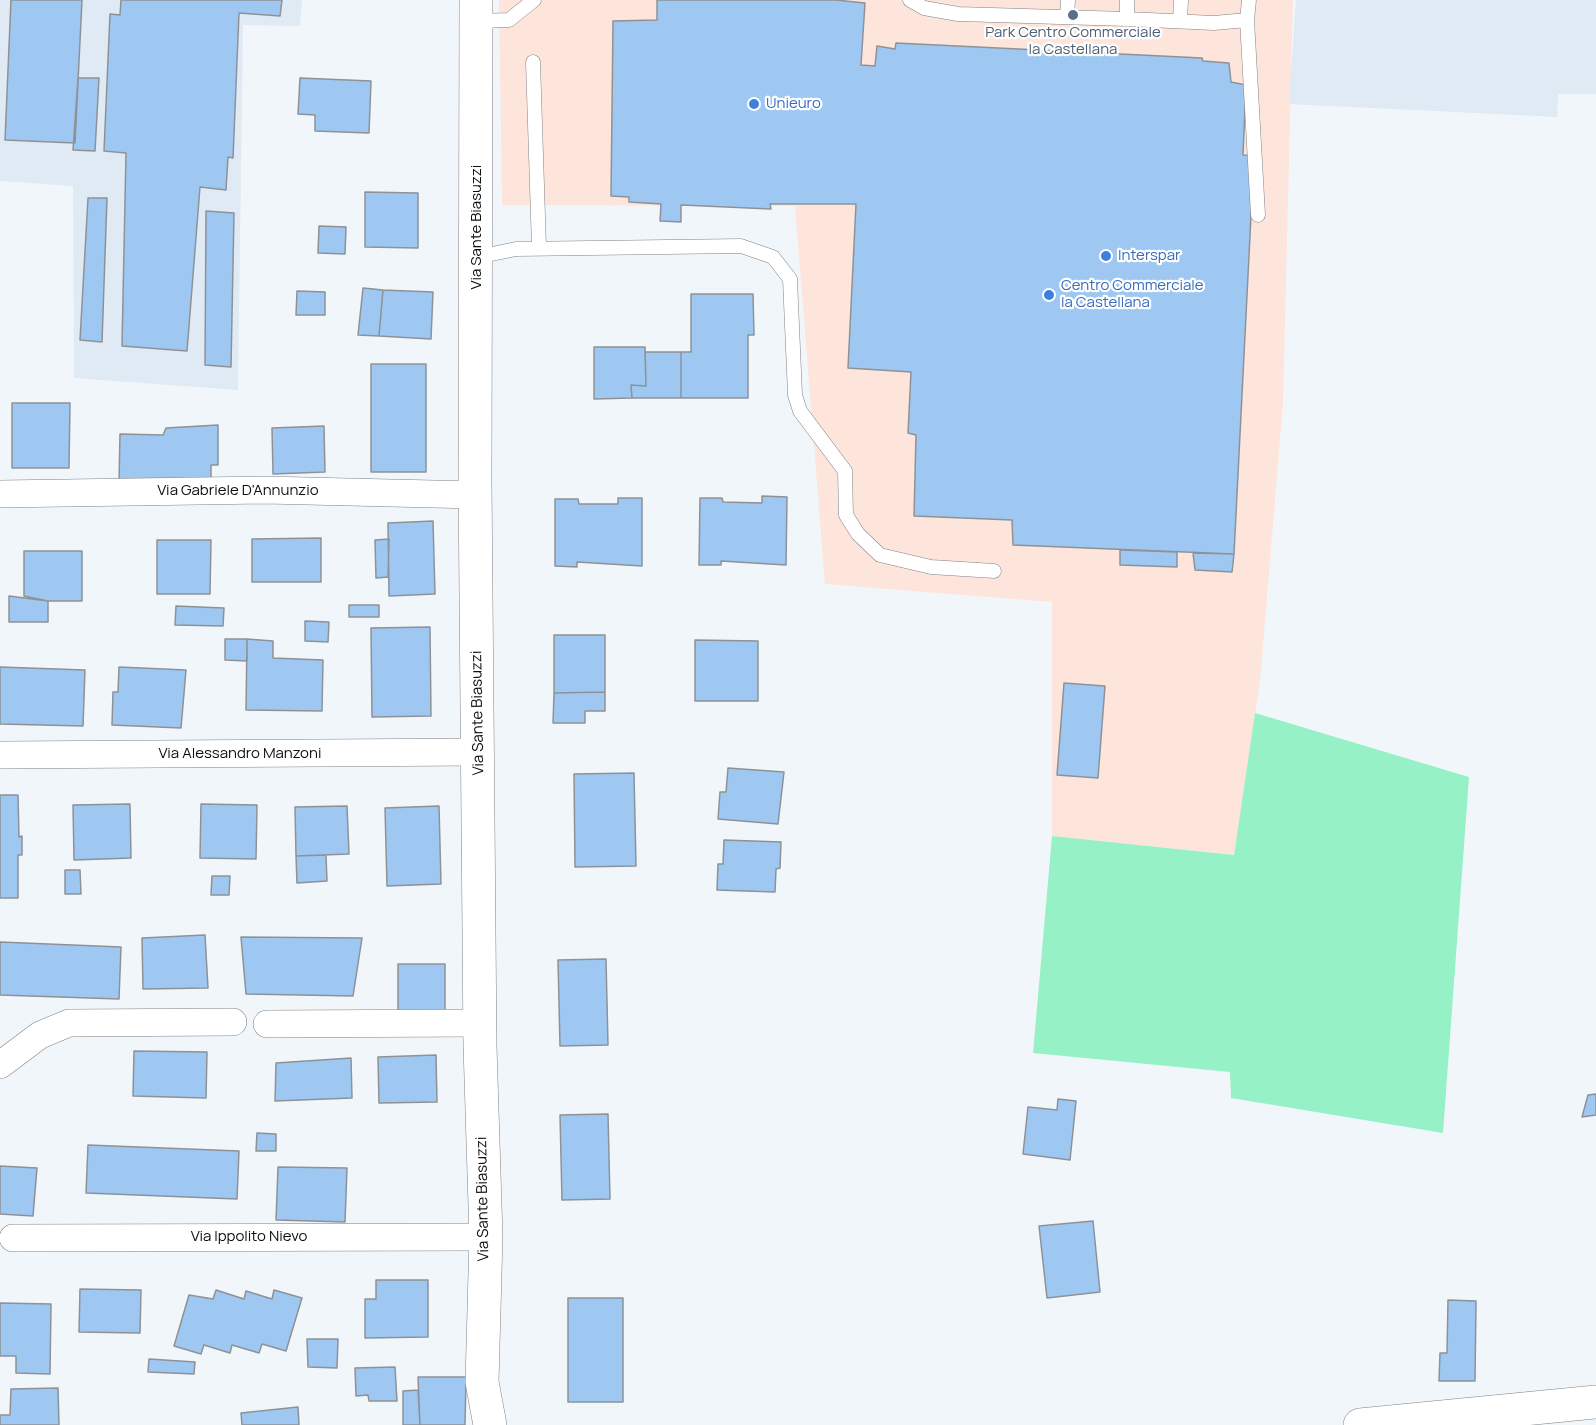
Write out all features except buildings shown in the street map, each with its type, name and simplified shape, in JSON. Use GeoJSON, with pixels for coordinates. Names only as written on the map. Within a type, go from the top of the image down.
{"type":"FeatureCollection","features":[{"type":"Feature","properties":{"kind":"street","name":"Via Sante Biasuzzi"},"geometry":{"type":"LineString","coordinates":[[476,11],[476,495],[480,1023],[486,1237],[482,1382],[490,1425]]}},
{"type":"Feature","properties":{"kind":"street","name":"Via Gabriele D'Annunzio"},"geometry":{"type":"LineString","coordinates":[[0,494],[265,490],[476,495]]}},
{"type":"Feature","properties":{"kind":"street","name":"Via Alessandro Manzoni"},"geometry":{"type":"LineString","coordinates":[[0,755],[479,752]]}},
{"type":"Feature","properties":{"kind":"street"},"geometry":{"type":"LineString","coordinates":[[0,1065],[40,1035],[69,1023],[233,1022]]}},
{"type":"Feature","properties":{"kind":"street"},"geometry":{"type":"LineString","coordinates":[[267,1024],[480,1023]]}},
{"type":"Feature","properties":{"kind":"street","name":"Via Ippolito Nievo"},"geometry":{"type":"LineString","coordinates":[[13,1238],[486,1237]]}},
{"type":"Feature","properties":{"kind":"street"},"geometry":{"type":"LineString","coordinates":[[1360,1425],[1596,1402]]}},
{"type":"Feature","properties":{"kind":"lane"},"geometry":{"type":"LineString","coordinates":[[476,11],[509,20],[534,0]]}},
{"type":"Feature","properties":{"kind":"lane"},"geometry":{"type":"LineString","coordinates":[[1001,0],[1001,15]]}},
{"type":"Feature","properties":{"kind":"lane"},"geometry":{"type":"LineString","coordinates":[[1067,17],[1068,0]]}},
{"type":"Feature","properties":{"kind":"lane"},"geometry":{"type":"LineString","coordinates":[[1127,0],[1127,19]]}},
{"type":"Feature","properties":{"kind":"lane"},"geometry":{"type":"LineString","coordinates":[[1180,21],[1181,0]]}},
{"type":"Feature","properties":{"kind":"lane"},"geometry":{"type":"LineString","coordinates":[[1249,0],[1247,20],[1258,215]]}},
{"type":"Feature","properties":{"kind":"lane"},"geometry":{"type":"LineString","coordinates":[[912,1],[924,8],[958,14],[1214,23],[1247,20]]}},
{"type":"Feature","properties":{"kind":"lane"},"geometry":{"type":"LineString","coordinates":[[533,62],[539,248]]}},
{"type":"Feature","properties":{"kind":"lane"},"geometry":{"type":"LineString","coordinates":[[477,257],[516,249],[539,248],[741,246],[773,257],[790,279],[795,394],[800,411],[829,446],[845,471],[846,515],[858,534],[880,555],[931,567],[994,571]]}},
{"type":"Feature","properties":{"kind":"shaded area"},"geometry":{"type":"Polygon","coordinates":[[[0,0],[302,0],[300,26],[243,25],[238,390],[74,378],[73,186],[0,181],[0,0]]]}},
{"type":"Feature","properties":{"kind":"shaded area"},"geometry":{"type":"Polygon","coordinates":[[[499,0],[1293,0],[1283,403],[1260,682],[1234,855],[1052,836],[1052,602],[825,584],[795,206],[502,205],[499,0]]]}},
{"type":"Feature","properties":{"kind":"shaded area"},"geometry":{"type":"Polygon","coordinates":[[[1296,0],[1596,0],[1596,94],[1558,94],[1557,117],[1289,104],[1296,0]]]}},
{"type":"Feature","properties":{"kind":"green space"},"geometry":{"type":"Polygon","coordinates":[[[1255,713],[1469,777],[1443,1133],[1231,1098],[1230,1072],[1033,1053],[1052,836],[1234,855],[1255,713]]]}},
{"type":"Feature","properties":{"kind":"place","name":"Park Centro Commerciale la Castellana"},"geometry":{"type":"Point","coordinates":[1073,15]}},
{"type":"Feature","properties":{"kind":"place","name":"Unieuro"},"geometry":{"type":"Point","coordinates":[754,104]}},
{"type":"Feature","properties":{"kind":"place","name":"Interspar"},"geometry":{"type":"Point","coordinates":[1106,256]}},
{"type":"Feature","properties":{"kind":"place","name":"Centro Commerciale la Castellana"},"geometry":{"type":"Point","coordinates":[1049,295]}}]}
